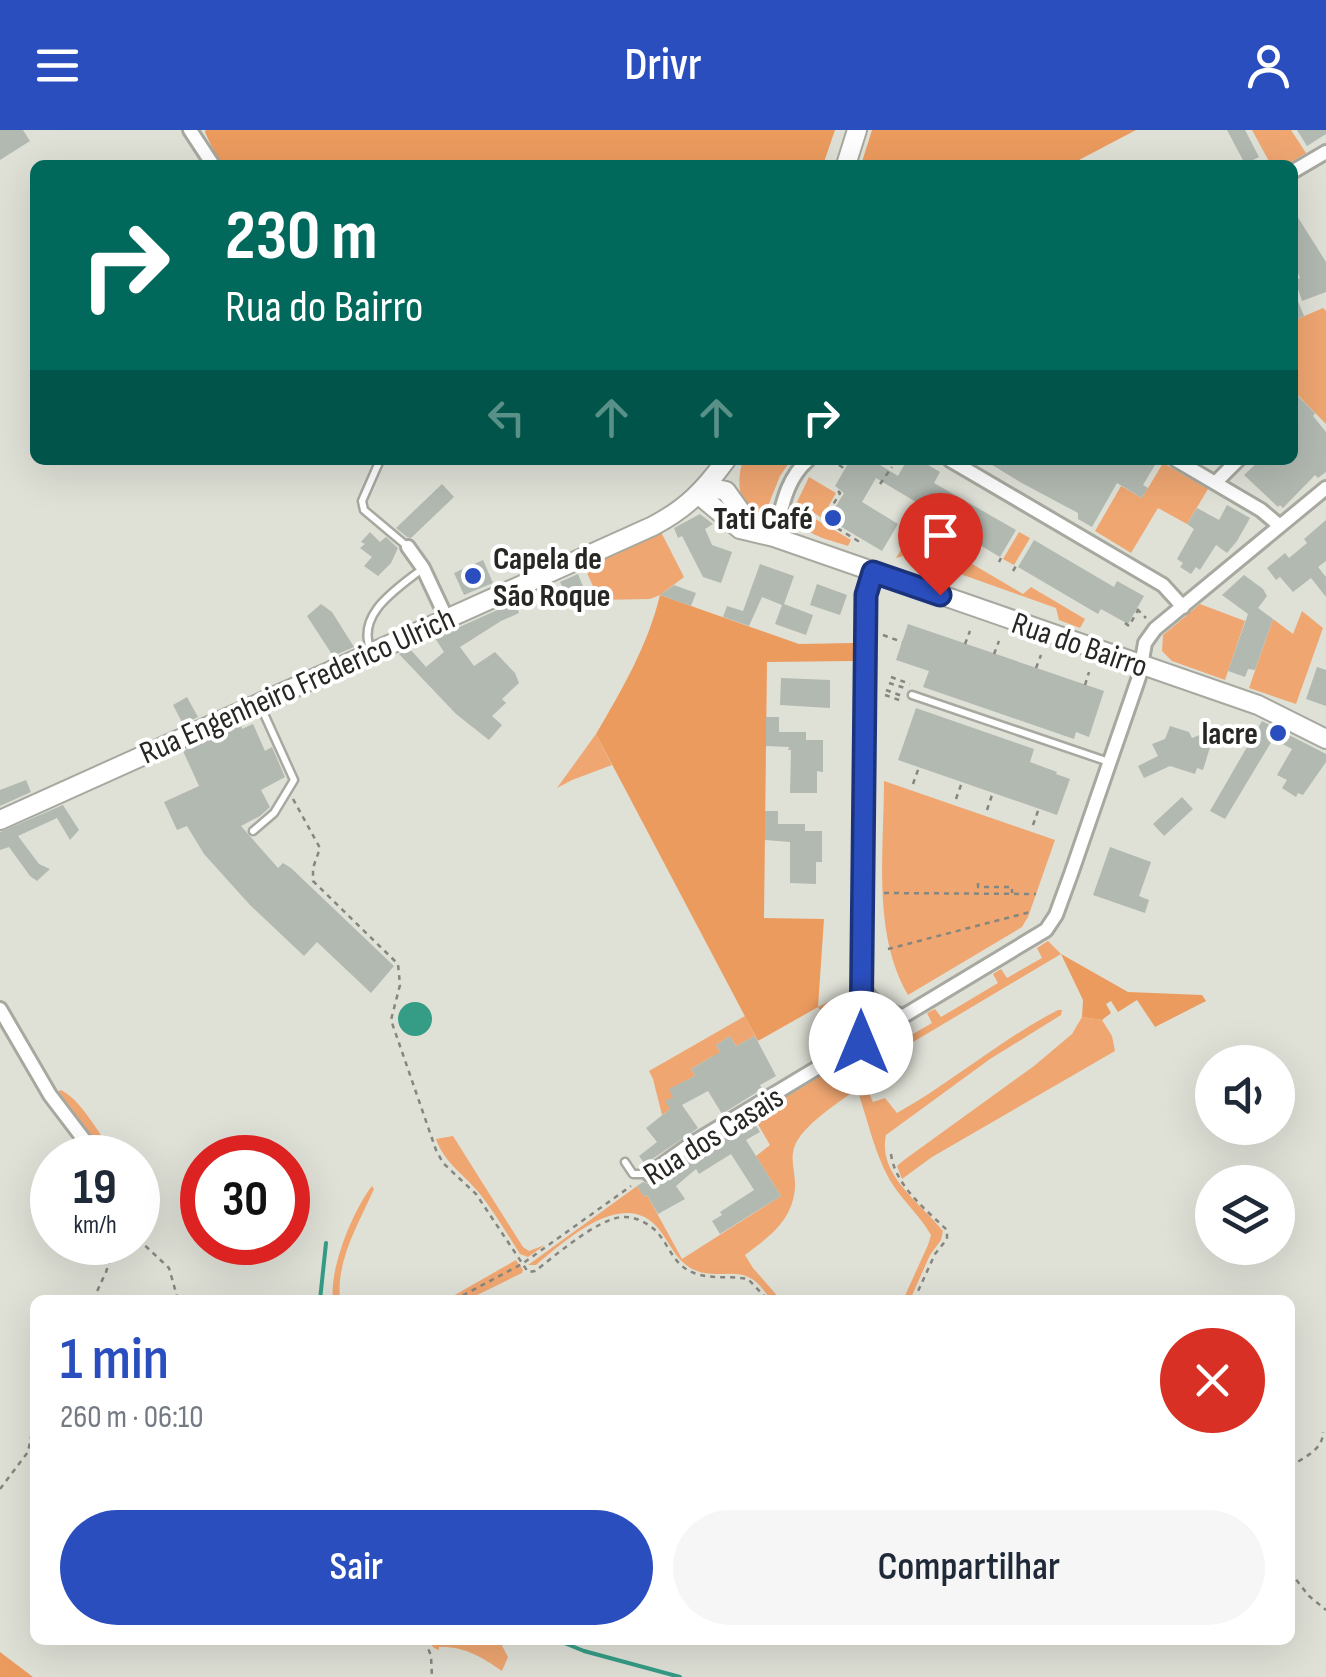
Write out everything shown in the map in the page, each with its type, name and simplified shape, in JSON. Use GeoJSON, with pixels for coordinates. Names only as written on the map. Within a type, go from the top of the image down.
{"type":"FeatureCollection","features":[{"type":"Feature","properties":{"kind":"street"},"geometry":{"type":"LineString","coordinates":[[190,130],[211,160]]}},
{"type":"Feature","properties":{"kind":"street"},"geometry":{"type":"LineString","coordinates":[[848,160],[858,130]]}},
{"type":"Feature","properties":{"kind":"street"},"geometry":{"type":"LineString","coordinates":[[1298,168],[1326,152]]}},
{"type":"Feature","properties":{"kind":"street"},"geometry":{"type":"LineString","coordinates":[[703,491],[726,465]]}},
{"type":"Feature","properties":{"kind":"street"},"geometry":{"type":"LineString","coordinates":[[730,465],[737,507]]}},
{"type":"Feature","properties":{"kind":"street"},"geometry":{"type":"LineString","coordinates":[[774,537],[789,485],[803,465]]}},
{"type":"Feature","properties":{"kind":"street"},"geometry":{"type":"LineString","coordinates":[[959,465],[1164,585],[1182,606]]}},
{"type":"Feature","properties":{"kind":"street"},"geometry":{"type":"LineString","coordinates":[[1184,465],[1261,510],[1280,526]]}},
{"type":"Feature","properties":{"kind":"street"},"geometry":{"type":"LineString","coordinates":[[1215,483],[1233,465]]}},
{"type":"Feature","properties":{"kind":"street","name":"Rua dos Casais"},"geometry":{"type":"LineString","coordinates":[[649,1174],[688,1146],[1037,937],[1052,924],[1147,639],[1326,488]]}},
{"type":"Feature","properties":{"kind":"street","name":"Rua do Bairro"},"geometry":{"type":"LineString","coordinates":[[703,491],[726,491],[746,519],[774,537]]}},
{"type":"Feature","properties":{"kind":"street","name":"Rua do Bairro"},"geometry":{"type":"LineString","coordinates":[[703,491],[740,529],[774,537],[1258,705],[1326,739]]}},
{"type":"Feature","properties":{"kind":"street","name":"Rua Engenheiro Frederico Ulrich"},"geometry":{"type":"LineString","coordinates":[[0,820],[653,526],[703,491]]}},
{"type":"Feature","properties":{"kind":"street"},"geometry":{"type":"LineString","coordinates":[[408,547],[423,568],[446,618]]}},
{"type":"Feature","properties":{"kind":"street"},"geometry":{"type":"LineString","coordinates":[[861,1043],[865,602],[873,572]]}},
{"type":"Feature","properties":{"kind":"street"},"geometry":{"type":"LineString","coordinates":[[1292,720],[1326,725]]}},
{"type":"Feature","properties":{"kind":"street"},"geometry":{"type":"LineString","coordinates":[[861,986],[874,1004],[904,1016]]}},
{"type":"Feature","properties":{"kind":"street"},"geometry":{"type":"LineString","coordinates":[[0,1009],[50,1095],[80,1135]]}},
{"type":"Feature","properties":{"kind":"lane"},"geometry":{"type":"LineString","coordinates":[[378,465],[362,501],[364,510],[408,547]]}},
{"type":"Feature","properties":{"kind":"lane"},"geometry":{"type":"LineString","coordinates":[[371,651],[366,633],[378,607],[423,568]]}},
{"type":"Feature","properties":{"kind":"lane"},"geometry":{"type":"LineString","coordinates":[[907,693],[1109,762]]}},
{"type":"Feature","properties":{"kind":"lane"},"geometry":{"type":"LineString","coordinates":[[253,831],[274,814],[294,780],[258,702]]}},
{"type":"Feature","properties":{"kind":"lane"},"geometry":{"type":"LineString","coordinates":[[625,1162],[633,1174],[649,1174]]}},
{"type":"Feature","properties":{"kind":"path"},"geometry":{"type":"LineString","coordinates":[[839,465],[845,469]]}},
{"type":"Feature","properties":{"kind":"path"},"geometry":{"type":"LineString","coordinates":[[880,484],[892,468]]}},
{"type":"Feature","properties":{"kind":"path"},"geometry":{"type":"LineString","coordinates":[[838,492],[822,520],[858,540],[857,544]]}},
{"type":"Feature","properties":{"kind":"path"},"geometry":{"type":"LineString","coordinates":[[1125,623],[1129,626],[1138,609],[1148,621]]}},
{"type":"Feature","properties":{"kind":"path"},"geometry":{"type":"LineString","coordinates":[[965,644],[970,631]]}},
{"type":"Feature","properties":{"kind":"path"},"geometry":{"type":"LineString","coordinates":[[883,635],[902,642]]}},
{"type":"Feature","properties":{"kind":"path"},"geometry":{"type":"LineString","coordinates":[[994,654],[998,641]]}},
{"type":"Feature","properties":{"kind":"path"},"geometry":{"type":"LineString","coordinates":[[1036,668],[1040,655]]}},
{"type":"Feature","properties":{"kind":"path"},"geometry":{"type":"LineString","coordinates":[[1085,685],[1089,672]]}},
{"type":"Feature","properties":{"kind":"path"},"geometry":{"type":"LineString","coordinates":[[890,680],[907,693]]}},
{"type":"Feature","properties":{"kind":"path"},"geometry":{"type":"LineString","coordinates":[[886,693],[907,693]]}},
{"type":"Feature","properties":{"kind":"path"},"geometry":{"type":"LineString","coordinates":[[913,784],[919,766]]}},
{"type":"Feature","properties":{"kind":"path"},"geometry":{"type":"LineString","coordinates":[[956,799],[962,782]]}},
{"type":"Feature","properties":{"kind":"path"},"geometry":{"type":"LineString","coordinates":[[288,791],[320,848],[313,881],[398,964],[400,986],[391,1020],[436,1150],[476,1194],[528,1272],[604,1223],[623,1217],[644,1221],[660,1234],[672,1256],[686,1269],[717,1278],[748,1279],[763,1295]]}},
{"type":"Feature","properties":{"kind":"path"},"geometry":{"type":"LineString","coordinates":[[988,810],[993,792]]}},
{"type":"Feature","properties":{"kind":"path"},"geometry":{"type":"LineString","coordinates":[[1033,825],[1039,808]]}},
{"type":"Feature","properties":{"kind":"path"},"geometry":{"type":"LineString","coordinates":[[978,884],[1012,887],[1012,894]]}},
{"type":"Feature","properties":{"kind":"path"},"geometry":{"type":"LineString","coordinates":[[884,893],[1036,894]]}},
{"type":"Feature","properties":{"kind":"path"},"geometry":{"type":"LineString","coordinates":[[888,949],[1030,912]]}},
{"type":"Feature","properties":{"kind":"path"},"geometry":{"type":"LineString","coordinates":[[891,1154],[900,1180],[947,1230],[916,1295]]}},
{"type":"Feature","properties":{"kind":"path","name":"Rua dos Casais"},"geometry":{"type":"LineString","coordinates":[[522,1264],[649,1174]]}},
{"type":"Feature","properties":{"kind":"path"},"geometry":{"type":"LineString","coordinates":[[160,1259],[170,1268],[177,1295]]}},
{"type":"Feature","properties":{"kind":"path"},"geometry":{"type":"LineString","coordinates":[[463,1295],[522,1264]]}},
{"type":"Feature","properties":{"kind":"path"},"geometry":{"type":"LineString","coordinates":[[95,1295],[108,1265]]}},
{"type":"Feature","properties":{"kind":"path"},"geometry":{"type":"LineString","coordinates":[[1295,1463],[1318,1447],[1322,1432]]}},
{"type":"Feature","properties":{"kind":"path"},"geometry":{"type":"LineString","coordinates":[[0,1490],[28,1452],[30,1442]]}},
{"type":"Feature","properties":{"kind":"path"},"geometry":{"type":"LineString","coordinates":[[1295,1578],[1326,1610]]}},
{"type":"Feature","properties":{"kind":"path"},"geometry":{"type":"LineString","coordinates":[[426,1645],[432,1677]]}},
{"type":"Feature","properties":{"kind":"shaded area"},"geometry":{"type":"Polygon","coordinates":[[[835,130],[825,160],[218,160],[205,132],[835,130]]]}},
{"type":"Feature","properties":{"kind":"shaded area"},"geometry":{"type":"Polygon","coordinates":[[[872,130],[1136,130],[1079,160],[863,160],[872,130]]]}},
{"type":"Feature","properties":{"kind":"shaded area"},"geometry":{"type":"Polygon","coordinates":[[[1252,130],[1291,130],[1306,153],[1295,160],[1268,160],[1252,130]]]}},
{"type":"Feature","properties":{"kind":"shaded area"},"geometry":{"type":"Polygon","coordinates":[[[1323,308],[1326,311],[1326,424],[1298,395],[1298,319],[1323,308]]]}},
{"type":"Feature","properties":{"kind":"shaded area"},"geometry":{"type":"Polygon","coordinates":[[[742,465],[788,465],[766,511],[756,512],[744,503],[742,465]]]}},
{"type":"Feature","properties":{"kind":"shaded area"},"geometry":{"type":"Polygon","coordinates":[[[1162,465],[1208,489],[1187,524],[1158,508],[1131,553],[1095,531],[1121,486],[1142,498],[1162,465]]]}},
{"type":"Feature","properties":{"kind":"shaded area"},"geometry":{"type":"Polygon","coordinates":[[[809,477],[836,493],[822,518],[797,502],[809,477]]]}},
{"type":"Feature","properties":{"kind":"shaded area"},"geometry":{"type":"Polygon","coordinates":[[[795,507],[851,540],[848,546],[807,530],[795,507]]]}},
{"type":"Feature","properties":{"kind":"shaded area"},"geometry":{"type":"Polygon","coordinates":[[[918,522],[927,527],[923,535],[1023,594],[1031,587],[1085,619],[1080,628],[1059,620],[1056,608],[907,555],[896,558],[918,522]]]}},
{"type":"Feature","properties":{"kind":"shaded area"},"geometry":{"type":"Polygon","coordinates":[[[661,532],[684,577],[650,599],[599,600],[584,566],[661,532]]]}},
{"type":"Feature","properties":{"kind":"shaded area"},"geometry":{"type":"Polygon","coordinates":[[[1019,532],[1030,538],[1014,565],[1003,559],[1019,532]]]}},
{"type":"Feature","properties":{"kind":"shaded area"},"geometry":{"type":"Polygon","coordinates":[[[660,595],[799,644],[853,643],[853,661],[767,662],[764,918],[824,919],[818,1007],[758,1041],[596,734],[625,684],[660,595]]]}},
{"type":"Feature","properties":{"kind":"shaded area"},"geometry":{"type":"Polygon","coordinates":[[[1200,604],[1245,621],[1225,680],[1172,661],[1162,651],[1163,635],[1200,604]]]}},
{"type":"Feature","properties":{"kind":"shaded area"},"geometry":{"type":"Polygon","coordinates":[[[1302,611],[1323,628],[1296,704],[1249,688],[1273,619],[1293,634],[1302,611]]]}},
{"type":"Feature","properties":{"kind":"shaded area"},"geometry":{"type":"Polygon","coordinates":[[[596,734],[612,765],[557,788],[596,734]]]}},
{"type":"Feature","properties":{"kind":"shaded area"},"geometry":{"type":"Polygon","coordinates":[[[884,781],[1055,840],[1022,927],[908,995],[889,945],[885,919],[884,781]]]}},
{"type":"Feature","properties":{"kind":"shaded area"},"geometry":{"type":"Polygon","coordinates":[[[1048,941],[1061,954],[871,1067],[862,1080],[860,1094],[868,1091],[873,1102],[885,1098],[897,1113],[1017,1034],[1062,1010],[1061,1015],[990,1059],[886,1135],[885,1150],[895,1176],[943,1231],[912,1295],[905,1295],[931,1235],[887,1174],[857,1089],[804,1131],[793,1153],[795,1188],[789,1210],[771,1234],[745,1255],[777,1295],[768,1295],[744,1275],[704,1273],[690,1268],[680,1260],[661,1232],[647,1219],[631,1213],[597,1221],[536,1265],[528,1265],[637,1186],[644,1197],[647,1195],[682,1259],[781,1196],[756,1156],[770,1145],[753,1116],[869,1048],[875,1056],[932,1023],[927,1013],[935,1009],[941,1017],[998,983],[993,974],[1001,969],[1007,978],[1042,958],[1037,948],[1048,941]]]}},
{"type":"Feature","properties":{"kind":"shaded area"},"geometry":{"type":"Polygon","coordinates":[[[1061,954],[1128,992],[1202,995],[1206,1001],[1155,1027],[1137,1000],[1118,1012],[1111,1001],[1106,1004],[1111,1013],[1102,1020],[1082,1017],[1083,1000],[1061,954]]]}},
{"type":"Feature","properties":{"kind":"shaded area"},"geometry":{"type":"Polygon","coordinates":[[[849,992],[847,1034],[831,1027],[818,1007],[849,992]]]}},
{"type":"Feature","properties":{"kind":"shaded area"},"geometry":{"type":"Polygon","coordinates":[[[415,1002],[427,1007],[432,1019],[427,1031],[415,1036],[403,1031],[398,1019],[403,1007],[415,1002]]]}},
{"type":"Feature","properties":{"kind":"shaded area"},"geometry":{"type":"Polygon","coordinates":[[[745,1016],[755,1036],[736,1046],[730,1036],[716,1045],[724,1059],[713,1056],[691,1069],[695,1076],[670,1089],[670,1109],[662,1115],[649,1071],[745,1016]]]}},
{"type":"Feature","properties":{"kind":"shaded area"},"geometry":{"type":"Polygon","coordinates":[[[1082,1017],[1102,1020],[1112,1036],[1115,1051],[932,1157],[902,1179],[897,1166],[1034,1066],[1072,1034],[1082,1017]]]}},
{"type":"Feature","properties":{"kind":"shaded area"},"geometry":{"type":"Polygon","coordinates":[[[61,1090],[67,1094],[101,1135],[85,1135],[54,1094],[61,1090]]]}},
{"type":"Feature","properties":{"kind":"shaded area"},"geometry":{"type":"Polygon","coordinates":[[[453,1136],[523,1247],[529,1251],[545,1245],[528,1257],[520,1254],[485,1201],[449,1162],[436,1139],[453,1136]]]}},
{"type":"Feature","properties":{"kind":"shaded area"},"geometry":{"type":"Polygon","coordinates":[[[372,1186],[345,1257],[340,1295],[333,1295],[344,1240],[372,1186]]]}},
{"type":"Feature","properties":{"kind":"shaded area"},"geometry":{"type":"Polygon","coordinates":[[[516,1260],[523,1270],[477,1295],[455,1295],[516,1260]]]}},
{"type":"Feature","properties":{"kind":"shaded area"},"geometry":{"type":"Polygon","coordinates":[[[431,1645],[502,1645],[508,1657],[502,1671],[472,1653],[457,1648],[431,1645]]]}},
{"type":"Feature","properties":{"kind":"shaded area"},"geometry":{"type":"Polygon","coordinates":[[[0,1652],[33,1677],[0,1677],[0,1652]]]}},
{"type":"Feature","properties":{"kind":"building"},"geometry":{"type":"Polygon","coordinates":[[[0,130],[23,130],[30,141],[0,160],[0,130]]]}},
{"type":"Feature","properties":{"kind":"building"},"geometry":{"type":"Polygon","coordinates":[[[1227,130],[1245,130],[1259,157],[1243,160],[1227,130]]]}},
{"type":"Feature","properties":{"kind":"building"},"geometry":{"type":"Polygon","coordinates":[[[1297,130],[1326,130],[1326,134],[1307,146],[1297,130]]]}},
{"type":"Feature","properties":{"kind":"building"},"geometry":{"type":"Polygon","coordinates":[[[1298,218],[1326,262],[1326,292],[1302,301],[1298,218]]]}},
{"type":"Feature","properties":{"kind":"building"},"geometry":{"type":"Polygon","coordinates":[[[1298,396],[1326,432],[1326,472],[1318,478],[1315,475],[1283,508],[1244,475],[1255,465],[1298,465],[1298,396]]]}},
{"type":"Feature","properties":{"kind":"building"},"geometry":{"type":"Polygon","coordinates":[[[847,465],[880,465],[898,476],[904,465],[928,465],[940,472],[934,483],[1016,530],[1000,557],[919,509],[921,505],[876,478],[862,502],[898,524],[882,551],[828,519],[844,493],[835,486],[847,465]]]}},
{"type":"Feature","properties":{"kind":"building"},"geometry":{"type":"Polygon","coordinates":[[[992,465],[1155,465],[1143,485],[1148,488],[1142,498],[1117,483],[1092,527],[1078,519],[1078,513],[992,465]]]}},
{"type":"Feature","properties":{"kind":"building"},"geometry":{"type":"Polygon","coordinates":[[[442,484],[454,497],[411,538],[396,528],[442,484]]]}},
{"type":"Feature","properties":{"kind":"building"},"geometry":{"type":"Polygon","coordinates":[[[1227,505],[1250,518],[1227,553],[1216,545],[1200,570],[1196,567],[1191,574],[1180,567],[1183,563],[1177,559],[1194,529],[1187,524],[1197,508],[1219,520],[1227,505]]]}},
{"type":"Feature","properties":{"kind":"building"},"geometry":{"type":"Polygon","coordinates":[[[700,514],[713,524],[705,529],[712,545],[732,552],[721,583],[703,577],[674,528],[700,514]]]}},
{"type":"Feature","properties":{"kind":"building"},"geometry":{"type":"Polygon","coordinates":[[[1326,520],[1326,561],[1318,567],[1326,577],[1326,597],[1311,578],[1293,592],[1267,568],[1285,553],[1289,558],[1326,520]]]}},
{"type":"Feature","properties":{"kind":"building"},"geometry":{"type":"Polygon","coordinates":[[[370,532],[380,542],[386,537],[398,548],[391,563],[378,576],[364,566],[372,557],[360,548],[370,532]]]}},
{"type":"Feature","properties":{"kind":"building"},"geometry":{"type":"Polygon","coordinates":[[[1034,540],[1114,587],[1117,581],[1144,596],[1128,624],[1101,609],[1098,614],[1018,567],[1034,540]]]}},
{"type":"Feature","properties":{"kind":"building","name":"Capela de São Roque"},"geometry":{"type":"Polygon","coordinates":[[[483,560],[493,583],[464,595],[454,573],[483,560]]]}},
{"type":"Feature","properties":{"kind":"building"},"geometry":{"type":"Polygon","coordinates":[[[760,564],[794,576],[784,604],[813,615],[806,635],[775,624],[782,605],[762,597],[749,626],[723,617],[727,606],[743,611],[760,564]]]}},
{"type":"Feature","properties":{"kind":"building"},"geometry":{"type":"Polygon","coordinates":[[[578,574],[584,589],[567,596],[560,582],[578,574]]]}},
{"type":"Feature","properties":{"kind":"building"},"geometry":{"type":"Polygon","coordinates":[[[1244,575],[1263,589],[1267,596],[1258,608],[1273,619],[1255,670],[1248,669],[1245,677],[1228,671],[1248,614],[1222,595],[1244,575]]]}},
{"type":"Feature","properties":{"kind":"building"},"geometry":{"type":"Polygon","coordinates":[[[817,584],[847,595],[840,615],[810,605],[817,584]]]}},
{"type":"Feature","properties":{"kind":"building"},"geometry":{"type":"Polygon","coordinates":[[[674,585],[696,593],[691,606],[660,595],[674,585]]]}},
{"type":"Feature","properties":{"kind":"building"},"geometry":{"type":"Polygon","coordinates":[[[515,602],[519,613],[460,647],[474,666],[495,652],[519,683],[502,699],[506,703],[492,716],[502,725],[489,740],[456,714],[399,654],[410,649],[426,667],[444,652],[435,638],[515,602]]]}},
{"type":"Feature","properties":{"kind":"building"},"geometry":{"type":"Polygon","coordinates":[[[321,604],[332,612],[354,647],[333,656],[307,616],[321,604]]]}},
{"type":"Feature","properties":{"kind":"building"},"geometry":{"type":"Polygon","coordinates":[[[908,624],[1104,691],[1089,737],[1076,732],[1074,739],[923,687],[929,671],[896,660],[908,624]]]}},
{"type":"Feature","properties":{"kind":"building"},"geometry":{"type":"Polygon","coordinates":[[[1317,667],[1326,670],[1326,706],[1306,699],[1317,667]]]}},
{"type":"Feature","properties":{"kind":"building"},"geometry":{"type":"Polygon","coordinates":[[[781,678],[830,680],[830,708],[780,705],[781,678]]]}},
{"type":"Feature","properties":{"kind":"building"},"geometry":{"type":"Polygon","coordinates":[[[187,697],[198,717],[183,724],[173,705],[187,697]]]}},
{"type":"Feature","properties":{"kind":"building"},"geometry":{"type":"Polygon","coordinates":[[[916,708],[1034,749],[1030,762],[1070,779],[1057,815],[898,760],[916,708]]]}},
{"type":"Feature","properties":{"kind":"building"},"geometry":{"type":"Polygon","coordinates":[[[766,717],[779,717],[779,732],[806,732],[806,740],[823,740],[823,772],[817,771],[817,793],[790,793],[791,750],[766,746],[766,717]]]}},
{"type":"Feature","properties":{"kind":"building"},"geometry":{"type":"Polygon","coordinates":[[[1262,721],[1326,754],[1326,762],[1303,795],[1298,793],[1296,797],[1282,788],[1287,780],[1277,775],[1292,749],[1273,739],[1225,819],[1210,811],[1262,721]]]}},
{"type":"Feature","properties":{"kind":"building"},"geometry":{"type":"Polygon","coordinates":[[[253,724],[265,751],[272,747],[285,777],[261,790],[270,807],[241,826],[278,868],[283,863],[291,868],[394,966],[371,993],[317,942],[304,956],[204,854],[187,826],[177,830],[164,802],[199,786],[183,751],[241,725],[242,729],[253,724]]]}},
{"type":"Feature","properties":{"kind":"building"},"geometry":{"type":"Polygon","coordinates":[[[1170,726],[1189,732],[1192,738],[1202,734],[1211,744],[1203,770],[1197,768],[1195,774],[1170,766],[1144,778],[1138,766],[1158,756],[1152,744],[1165,739],[1170,726]]]}},
{"type":"Feature","properties":{"kind":"building"},"geometry":{"type":"Polygon","coordinates":[[[26,780],[31,792],[0,806],[0,790],[26,780]]]}},
{"type":"Feature","properties":{"kind":"building"},"geometry":{"type":"Polygon","coordinates":[[[1182,797],[1193,809],[1164,836],[1153,824],[1182,797]]]}},
{"type":"Feature","properties":{"kind":"building"},"geometry":{"type":"Polygon","coordinates":[[[63,805],[79,830],[70,840],[57,818],[18,836],[39,864],[50,869],[37,881],[9,847],[0,850],[0,832],[63,805]]]}},
{"type":"Feature","properties":{"kind":"building"},"geometry":{"type":"Polygon","coordinates":[[[765,811],[778,811],[778,824],[805,824],[805,831],[822,831],[822,862],[816,862],[816,884],[790,883],[790,842],[765,840],[765,811]]]}},
{"type":"Feature","properties":{"kind":"building"},"geometry":{"type":"Polygon","coordinates":[[[1110,847],[1151,862],[1139,896],[1149,900],[1145,913],[1093,895],[1110,847]]]}},
{"type":"Feature","properties":{"kind":"building"},"geometry":{"type":"Polygon","coordinates":[[[730,1036],[736,1046],[755,1036],[776,1076],[722,1114],[708,1091],[682,1105],[698,1128],[645,1164],[639,1156],[657,1142],[646,1128],[670,1109],[665,1101],[673,1097],[669,1089],[695,1076],[691,1069],[720,1052],[716,1045],[730,1036]]]}},
{"type":"Feature","properties":{"kind":"building"},"geometry":{"type":"Polygon","coordinates":[[[752,1119],[760,1132],[746,1140],[781,1196],[720,1234],[712,1221],[754,1190],[731,1154],[699,1174],[696,1169],[676,1186],[685,1199],[658,1214],[637,1186],[655,1182],[752,1119]]]}},
{"type":"Feature","properties":{"kind":"waterway"},"geometry":{"type":"LineString","coordinates":[[321,1295],[326,1243]]}},
{"type":"Feature","properties":{"kind":"waterway"},"geometry":{"type":"LineString","coordinates":[[569,1645],[680,1677]]}},
{"type":"Feature","properties":{"kind":"place","name":"Tati Café"},"geometry":{"type":"Point","coordinates":[833,518]}},
{"type":"Feature","properties":{"kind":"place","name":"Capela de São Roque"},"geometry":{"type":"Point","coordinates":[473,576]}},
{"type":"Feature","properties":{"kind":"place","name":"lacre"},"geometry":{"type":"Point","coordinates":[1278,733]}},
{"type":"Feature","properties":{"kind":"route"},"geometry":{"type":"LineString","coordinates":[[861,1043],[866,595],[873,572],[940,595]]}}]}
